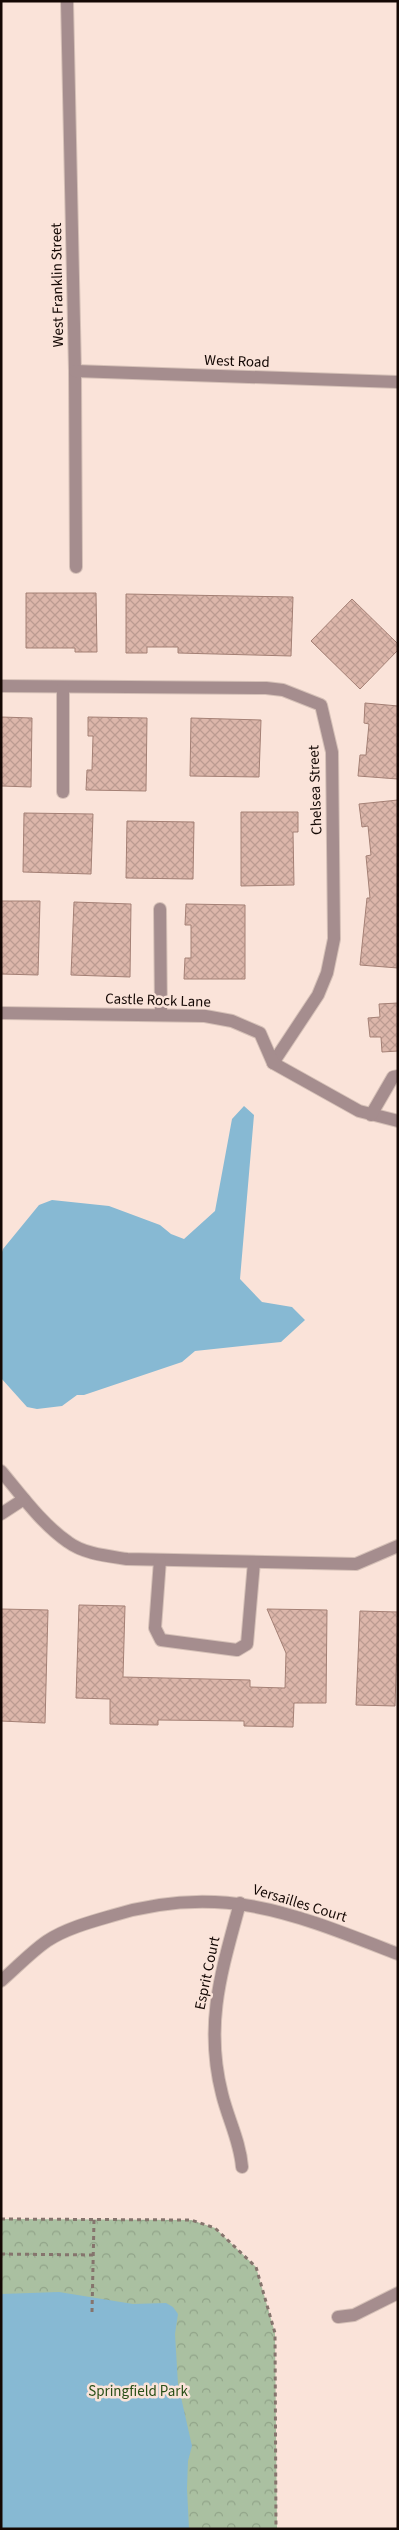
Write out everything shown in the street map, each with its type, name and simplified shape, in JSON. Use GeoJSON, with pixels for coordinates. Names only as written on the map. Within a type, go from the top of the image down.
{"type":"FeatureCollection","features":[{"type":"Feature","properties":{"kind":"street","name":"West Franklin Street"},"geometry":{"type":"LineString","coordinates":[[68,1],[75,371],[76,567]]}},
{"type":"Feature","properties":{"kind":"street","name":"West Road"},"geometry":{"type":"LineString","coordinates":[[75,371],[398,382]]}},
{"type":"Feature","properties":{"kind":"street","name":"Chelsea Street"},"geometry":{"type":"LineString","coordinates":[[1,686],[266,688],[283,690],[321,705],[332,752],[334,939],[327,973],[318,995],[273,1063]]}},
{"type":"Feature","properties":{"kind":"street"},"geometry":{"type":"LineString","coordinates":[[63,687],[63,792]]}},
{"type":"Feature","properties":{"kind":"street"},"geometry":{"type":"LineString","coordinates":[[160,909],[161,1015]]}},
{"type":"Feature","properties":{"kind":"street","name":"Castle Rock Lane"},"geometry":{"type":"LineString","coordinates":[[2,1014],[205,1016],[244,1024],[260,1033],[273,1063]]}},
{"type":"Feature","properties":{"kind":"street"},"geometry":{"type":"LineString","coordinates":[[273,1063],[359,1111],[398,1121]]}},
{"type":"Feature","properties":{"kind":"street"},"geometry":{"type":"LineString","coordinates":[[371,1115],[393,1077],[398,1076]]}},
{"type":"Feature","properties":{"kind":"street"},"geometry":{"type":"LineString","coordinates":[[1,1471],[24,1499],[68,1543],[106,1556],[160,1560],[356,1564],[398,1546]]}},
{"type":"Feature","properties":{"kind":"street"},"geometry":{"type":"LineString","coordinates":[[1,1514],[24,1499]]}},
{"type":"Feature","properties":{"kind":"street"},"geometry":{"type":"LineString","coordinates":[[160,1560],[155,1628],[161,1640],[237,1650],[248,1644],[254,1562]]}},
{"type":"Feature","properties":{"kind":"street","name":"Versailles Court"},"geometry":{"type":"LineString","coordinates":[[1,1981],[47,1941],[88,1923],[150,1905],[198,1901],[240,1903],[311,1920],[398,1954]]}},
{"type":"Feature","properties":{"kind":"street","name":"Esprit Court"},"geometry":{"type":"LineString","coordinates":[[240,1903],[218,1988],[214,2051],[222,2094],[240,2149],[242,2168]]}},
{"type":"Feature","properties":{"kind":"street"},"geometry":{"type":"LineString","coordinates":[[338,2317],[354,2315],[398,2294]]}},
{"type":"Feature","properties":{"kind":"path"},"geometry":{"type":"LineString","coordinates":[[1,2219],[191,2220],[215,2228],[256,2268],[274,2333],[276,2529]]}},
{"type":"Feature","properties":{"kind":"path"},"geometry":{"type":"LineString","coordinates":[[92,2312],[94,2220]]}},
{"type":"Feature","properties":{"kind":"path"},"geometry":{"type":"LineString","coordinates":[[1,2254],[93,2255]]}},
{"type":"Feature","properties":{"kind":"green space","name":"Springfield Park"},"geometry":{"type":"Polygon","coordinates":[[[1,2219],[191,2220],[215,2228],[256,2267],[275,2333],[277,2529],[1,2529],[1,2219]]]}},
{"type":"Feature","properties":{"kind":"water"},"geometry":{"type":"Polygon","coordinates":[[[244,1106],[254,1115],[240,1279],[262,1302],[292,1307],[305,1320],[281,1342],[195,1351],[182,1362],[84,1395],[77,1395],[62,1406],[37,1409],[27,1407],[1,1378],[1,1255],[3,1249],[39,1205],[52,1200],[109,1206],[160,1225],[171,1234],[184,1239],[215,1211],[232,1119],[244,1106]]]}},
{"type":"Feature","properties":{"kind":"water"},"geometry":{"type":"Polygon","coordinates":[[[59,2292],[133,2304],[166,2303],[173,2307],[178,2314],[175,2334],[178,2384],[192,2446],[188,2461],[187,2488],[189,2529],[1,2529],[1,2294],[59,2292]]]}},
{"type":"Feature","properties":{"kind":"building"},"geometry":{"type":"Polygon","coordinates":[[[26,593],[96,593],[97,652],[75,652],[75,648],[26,648],[26,593]]]}},
{"type":"Feature","properties":{"kind":"building"},"geometry":{"type":"Polygon","coordinates":[[[126,594],[293,597],[291,656],[178,653],[178,647],[147,647],[147,653],[126,653],[126,594]]]}},
{"type":"Feature","properties":{"kind":"building"},"geometry":{"type":"Polygon","coordinates":[[[352,599],[398,644],[398,650],[360,689],[311,641],[352,599]]]}},
{"type":"Feature","properties":{"kind":"building"},"geometry":{"type":"Polygon","coordinates":[[[365,703],[398,706],[398,779],[358,776],[360,755],[366,755],[369,724],[364,723],[365,703]]]}},
{"type":"Feature","properties":{"kind":"building"},"geometry":{"type":"Polygon","coordinates":[[[1,717],[32,718],[31,787],[1,786],[1,717]]]}},
{"type":"Feature","properties":{"kind":"building"},"geometry":{"type":"Polygon","coordinates":[[[88,717],[147,718],[146,791],[86,790],[87,770],[92,770],[93,736],[88,736],[88,717]]]}},
{"type":"Feature","properties":{"kind":"building"},"geometry":{"type":"Polygon","coordinates":[[[191,718],[261,720],[259,777],[190,776],[191,718]]]}},
{"type":"Feature","properties":{"kind":"building"},"geometry":{"type":"Polygon","coordinates":[[[398,800],[398,968],[360,965],[367,898],[370,898],[366,856],[371,855],[368,826],[362,827],[359,804],[398,800]]]}},
{"type":"Feature","properties":{"kind":"building"},"geometry":{"type":"Polygon","coordinates":[[[241,812],[298,812],[298,832],[293,832],[294,885],[241,886],[241,812]]]}},
{"type":"Feature","properties":{"kind":"building"},"geometry":{"type":"Polygon","coordinates":[[[24,813],[93,814],[91,874],[23,872],[24,813]]]}},
{"type":"Feature","properties":{"kind":"building"},"geometry":{"type":"Polygon","coordinates":[[[127,821],[194,822],[193,879],[126,878],[127,821]]]}},
{"type":"Feature","properties":{"kind":"building"},"geometry":{"type":"Polygon","coordinates":[[[1,901],[40,901],[38,975],[1,974],[1,901]]]}},
{"type":"Feature","properties":{"kind":"building"},"geometry":{"type":"Polygon","coordinates":[[[74,902],[131,904],[130,977],[71,975],[74,902]]]}},
{"type":"Feature","properties":{"kind":"building"},"geometry":{"type":"Polygon","coordinates":[[[186,904],[245,905],[245,979],[184,979],[185,958],[191,958],[191,925],[185,925],[186,904]]]}},
{"type":"Feature","properties":{"kind":"building"},"geometry":{"type":"Polygon","coordinates":[[[398,1003],[398,1051],[382,1052],[381,1037],[370,1037],[368,1018],[380,1017],[379,1004],[398,1003]]]}},
{"type":"Feature","properties":{"kind":"building"},"geometry":{"type":"Polygon","coordinates":[[[79,1605],[125,1606],[123,1677],[250,1680],[250,1687],[285,1688],[286,1653],[267,1609],[327,1610],[326,1703],[294,1703],[293,1727],[244,1726],[244,1721],[158,1720],[158,1725],[110,1724],[110,1699],[76,1698],[79,1605]]]}},
{"type":"Feature","properties":{"kind":"building"},"geometry":{"type":"Polygon","coordinates":[[[1,1609],[48,1610],[45,1723],[1,1721],[1,1609]]]}},
{"type":"Feature","properties":{"kind":"building"},"geometry":{"type":"Polygon","coordinates":[[[360,1611],[398,1612],[395,1706],[356,1705],[360,1611]]]}}]}
